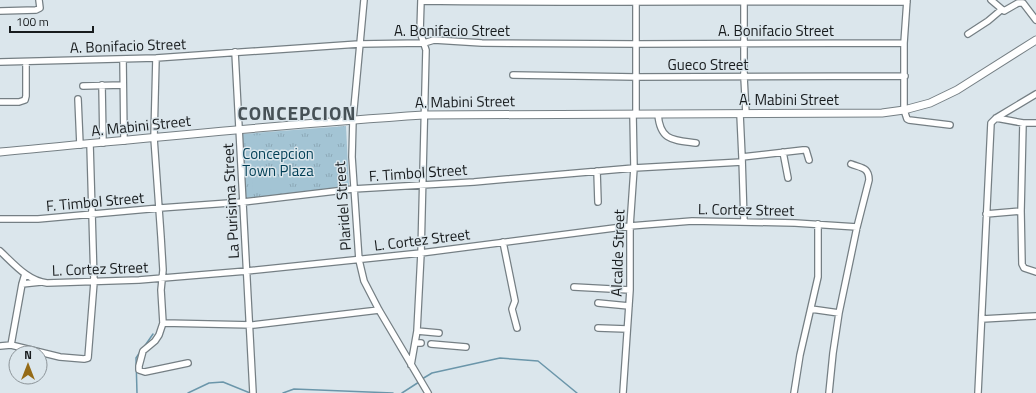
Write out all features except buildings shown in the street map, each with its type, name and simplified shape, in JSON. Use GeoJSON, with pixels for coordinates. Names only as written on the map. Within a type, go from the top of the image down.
{"type":"FeatureCollection","features":[{"type":"Feature","properties":{"kind":"main road","name":"A. Mabini Street"},"geometry":{"type":"LineString","coordinates":[[0,152],[353,119],[424,115],[882,113],[904,110],[930,103],[957,90],[1036,40]]}},
{"type":"Feature","properties":{"kind":"street"},"geometry":{"type":"LineString","coordinates":[[0,12],[36,10],[40,8],[40,0]]}},
{"type":"Feature","properties":{"kind":"street","name":"Plaridel Street"},"geometry":{"type":"LineString","coordinates":[[364,0],[353,119],[352,157],[359,260],[364,281],[379,310],[428,393]]}},
{"type":"Feature","properties":{"kind":"street"},"geometry":{"type":"LineString","coordinates":[[411,365],[417,331],[421,253],[426,50],[420,32],[421,0],[907,1],[904,43],[904,110],[907,119],[950,125]]}},
{"type":"Feature","properties":{"kind":"street"},"geometry":{"type":"LineString","coordinates":[[744,0],[744,77],[742,114],[744,222]]}},
{"type":"Feature","properties":{"kind":"street"},"geometry":{"type":"LineString","coordinates":[[991,0],[1001,10]]}},
{"type":"Feature","properties":{"kind":"street","name":"Alcalde Street"},"geometry":{"type":"LineString","coordinates":[[623,393],[630,290],[630,226],[634,168],[636,77],[636,1]]}},
{"type":"Feature","properties":{"kind":"street"},"geometry":{"type":"LineString","coordinates":[[968,34],[988,21],[1001,10],[1006,10],[1021,2],[1024,3],[1036,20]]}},
{"type":"Feature","properties":{"kind":"street","name":"A. Bonifacio Street"},"geometry":{"type":"LineString","coordinates":[[0,62],[156,58],[359,44],[424,43],[434,40],[482,44],[904,43]]}},
{"type":"Feature","properties":{"kind":"street","name":"La Purisima Street"},"geometry":{"type":"LineString","coordinates":[[235,52],[253,390]]}},
{"type":"Feature","properties":{"kind":"street"},"geometry":{"type":"LineString","coordinates":[[156,58],[154,138],[160,208],[163,270],[163,323],[159,335],[155,341],[143,351],[139,370],[144,372],[188,363]]}},
{"type":"Feature","properties":{"kind":"street"},"geometry":{"type":"LineString","coordinates":[[123,59],[124,141]]}},
{"type":"Feature","properties":{"kind":"street"},"geometry":{"type":"LineString","coordinates":[[0,102],[19,102],[25,100],[26,62]]}},
{"type":"Feature","properties":{"kind":"street","name":"Gueco Street"},"geometry":{"type":"LineString","coordinates":[[512,75],[636,77],[905,76]]}},
{"type":"Feature","properties":{"kind":"street"},"geometry":{"type":"LineString","coordinates":[[102,85],[102,143]]}},
{"type":"Feature","properties":{"kind":"street"},"geometry":{"type":"LineString","coordinates":[[83,86],[123,85]]}},
{"type":"Feature","properties":{"kind":"street"},"geometry":{"type":"LineString","coordinates":[[978,393],[991,123],[996,118],[1036,94]]}},
{"type":"Feature","properties":{"kind":"street"},"geometry":{"type":"LineString","coordinates":[[78,99],[80,145]]}},
{"type":"Feature","properties":{"kind":"street"},"geometry":{"type":"LineString","coordinates":[[658,114],[659,124],[665,135],[672,139],[696,143]]}},
{"type":"Feature","properties":{"kind":"street"},"geometry":{"type":"LineString","coordinates":[[996,118],[1022,123],[1036,123]]}},
{"type":"Feature","properties":{"kind":"street"},"geometry":{"type":"LineString","coordinates":[[1022,123],[1022,264],[1024,268],[1035,271]]}},
{"type":"Feature","properties":{"kind":"street"},"geometry":{"type":"LineString","coordinates":[[48,354],[60,357],[84,359],[88,358],[89,354],[94,282],[90,144]]}},
{"type":"Feature","properties":{"kind":"street","name":"F. Timbol Street"},"geometry":{"type":"LineString","coordinates":[[0,219],[38,219],[243,202],[353,189],[597,172],[742,159],[783,152],[806,150],[809,160]]}},
{"type":"Feature","properties":{"kind":"street"},"geometry":{"type":"LineString","coordinates":[[783,152],[788,178]]}},
{"type":"Feature","properties":{"kind":"street"},"geometry":{"type":"LineString","coordinates":[[829,393],[839,313],[857,227],[869,180],[869,174],[866,170],[851,164]]}},
{"type":"Feature","properties":{"kind":"street"},"geometry":{"type":"LineString","coordinates":[[597,172],[598,202]]}},
{"type":"Feature","properties":{"kind":"street"},"geometry":{"type":"LineString","coordinates":[[986,214],[1021,211]]}},
{"type":"Feature","properties":{"kind":"street","name":"L. Cortez Street"},"geometry":{"type":"LineString","coordinates":[[0,251],[25,274],[41,282],[94,282],[247,271],[359,260],[630,226],[702,220],[818,224],[857,227]]}},
{"type":"Feature","properties":{"kind":"street"},"geometry":{"type":"LineString","coordinates":[[794,393],[800,355],[818,277],[818,224]]}},
{"type":"Feature","properties":{"kind":"street"},"geometry":{"type":"LineString","coordinates":[[503,242],[515,301],[512,309],[517,328]]}},
{"type":"Feature","properties":{"kind":"street"},"geometry":{"type":"LineString","coordinates":[[11,345],[25,274]]}},
{"type":"Feature","properties":{"kind":"street"},"geometry":{"type":"LineString","coordinates":[[22,284],[41,282]]}},
{"type":"Feature","properties":{"kind":"street"},"geometry":{"type":"LineString","coordinates":[[574,287],[630,290]]}},
{"type":"Feature","properties":{"kind":"street"},"geometry":{"type":"LineString","coordinates":[[598,303],[629,306]]}},
{"type":"Feature","properties":{"kind":"street"},"geometry":{"type":"LineString","coordinates":[[163,323],[249,325],[379,310]]}},
{"type":"Feature","properties":{"kind":"street"},"geometry":{"type":"LineString","coordinates":[[811,310],[839,313]]}},
{"type":"Feature","properties":{"kind":"street"},"geometry":{"type":"LineString","coordinates":[[982,319],[1036,316]]}},
{"type":"Feature","properties":{"kind":"street"},"geometry":{"type":"LineString","coordinates":[[598,328],[627,329]]}},
{"type":"Feature","properties":{"kind":"street"},"geometry":{"type":"LineString","coordinates":[[417,331],[439,333]]}},
{"type":"Feature","properties":{"kind":"street"},"geometry":{"type":"LineString","coordinates":[[415,342],[421,343]]}},
{"type":"Feature","properties":{"kind":"street"},"geometry":{"type":"LineString","coordinates":[[431,344],[466,347]]}},
{"type":"Feature","properties":{"kind":"green space","name":"Concepcion Town Plaza"},"geometry":{"type":"Polygon","coordinates":[[[346,126],[349,187],[246,198],[242,134],[346,126]]]}},
{"type":"Feature","properties":{"kind":"green space"},"geometry":{"type":"Polygon","coordinates":[[[262,135],[264,164],[247,165],[245,136],[262,135]]]}},
{"type":"Feature","properties":{"kind":"green space"},"geometry":{"type":"Polygon","coordinates":[[[275,175],[277,189],[253,192],[252,177],[275,175]]]}},
{"type":"Feature","properties":{"kind":"waterway"},"geometry":{"type":"LineString","coordinates":[[144,347],[153,334]]}},
{"type":"Feature","properties":{"kind":"waterway"},"geometry":{"type":"LineString","coordinates":[[137,393],[136,358],[140,352]]}},
{"type":"Feature","properties":{"kind":"waterway"},"geometry":{"type":"LineString","coordinates":[[422,379],[432,373],[500,358],[538,361],[577,393]]}},
{"type":"Feature","properties":{"kind":"waterway"},"geometry":{"type":"LineString","coordinates":[[188,393],[209,383],[223,382],[250,393]]}},
{"type":"Feature","properties":{"kind":"waterway"},"geometry":{"type":"LineString","coordinates":[[402,393],[419,382]]}},
{"type":"Feature","properties":{"kind":"waterway"},"geometry":{"type":"LineString","coordinates":[[283,393],[294,389],[393,393]]}},
{"type":"Feature","properties":{"kind":"district","name":"CONCEPCION"},"geometry":{"type":"Point","coordinates":[297,113]}}]}
